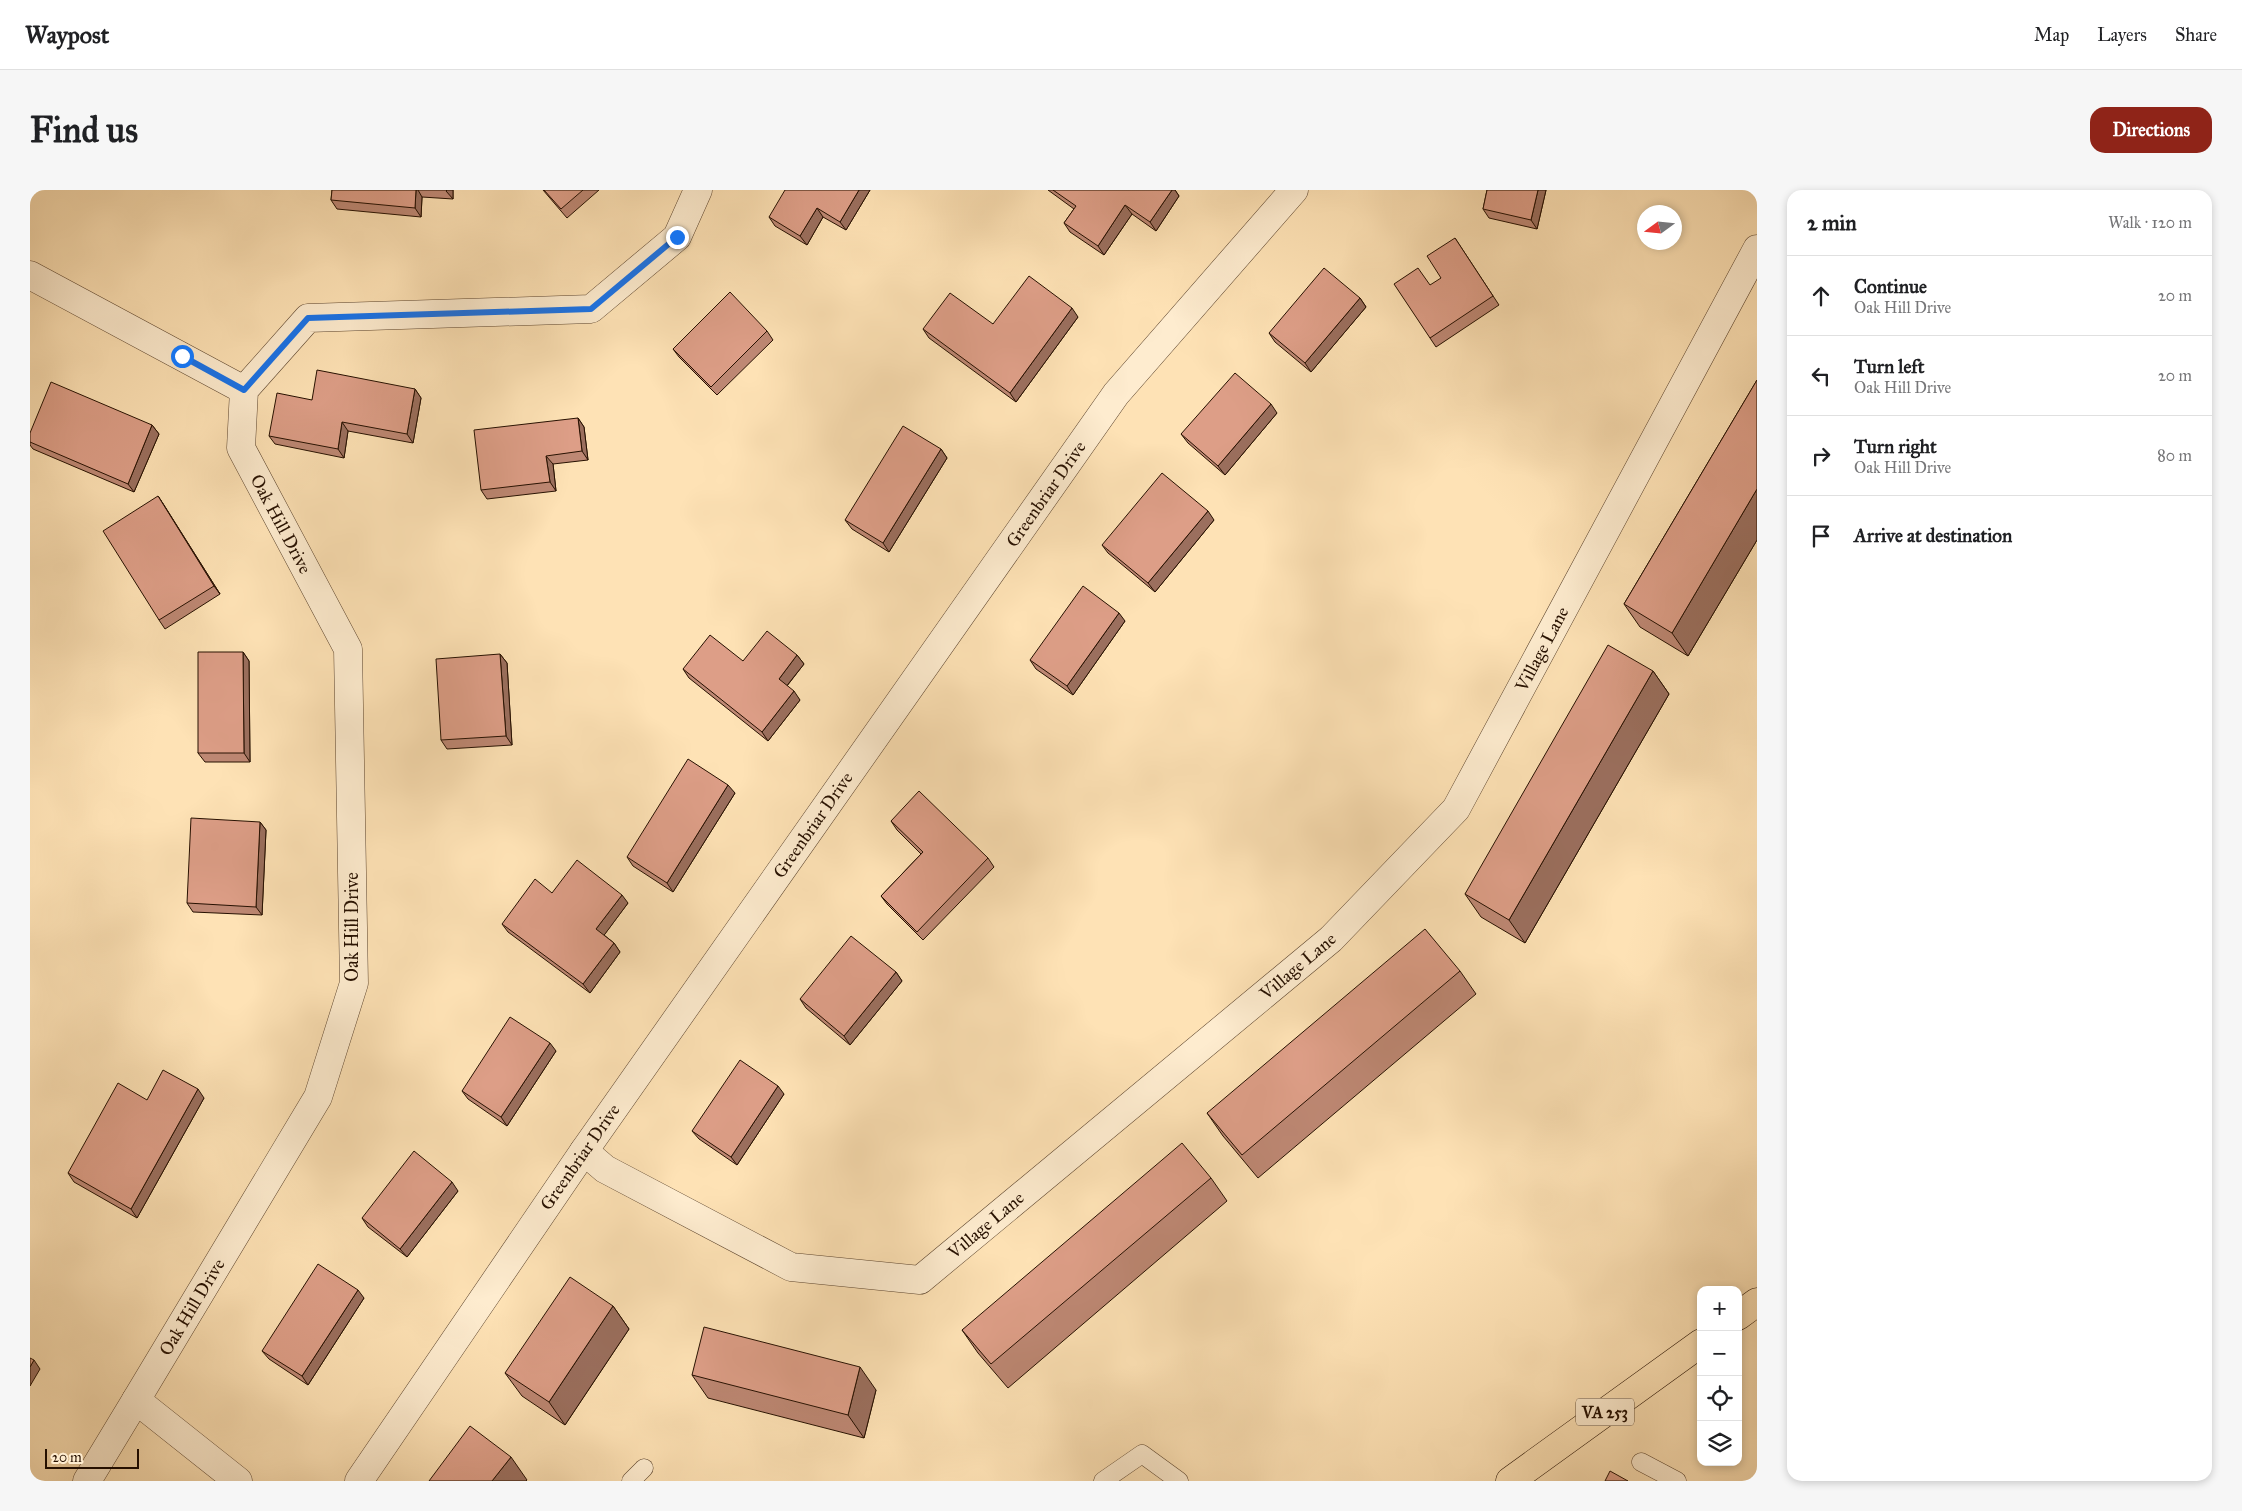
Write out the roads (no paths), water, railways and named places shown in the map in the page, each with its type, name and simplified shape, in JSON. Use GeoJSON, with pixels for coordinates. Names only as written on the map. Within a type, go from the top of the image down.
{"type":"FeatureCollection","features":[{"type":"Feature","properties":{"kind":"main road"},"geometry":{"type":"LineString","coordinates":[[1742,1313],[1757,1302]]}},
{"type":"Feature","properties":{"kind":"main road","name":"VA 253"},"geometry":{"type":"LineString","coordinates":[[1510,1481],[1697,1346]]}},
{"type":"Feature","properties":{"kind":"street"},"geometry":{"type":"LineString","coordinates":[[30,275],[244,390],[308,318],[591,309],[677,237],[698,190]]}},
{"type":"Feature","properties":{"kind":"street","name":"Greenbriar Drive"},"geometry":{"type":"LineString","coordinates":[[359,1481],[584,1151],[1116,394],[1294,190]]}},
{"type":"Feature","properties":{"kind":"street","name":"Village Lane"},"geometry":{"type":"LineString","coordinates":[[584,1151],[605,1169],[791,1268],[920,1280],[1331,939],[1456,809],[1757,249]]}},
{"type":"Feature","properties":{"kind":"street","name":"Oak Hill Drive"},"geometry":{"type":"LineString","coordinates":[[87,1481],[318,1097],[354,982],[348,649],[241,448],[244,390]]}},
{"type":"Feature","properties":{"kind":"street"},"geometry":{"type":"LineString","coordinates":[[136,1400],[238,1481]]}},
{"type":"Feature","properties":{"kind":"lane"},"geometry":{"type":"LineString","coordinates":[[1103,1481],[1142,1454],[1178,1481]]}},
{"type":"Feature","properties":{"kind":"lane"},"geometry":{"type":"LineString","coordinates":[[1641,1462],[1677,1481]]}},
{"type":"Feature","properties":{"kind":"lane"},"geometry":{"type":"LineString","coordinates":[[630,1481],[644,1468]]}}]}
